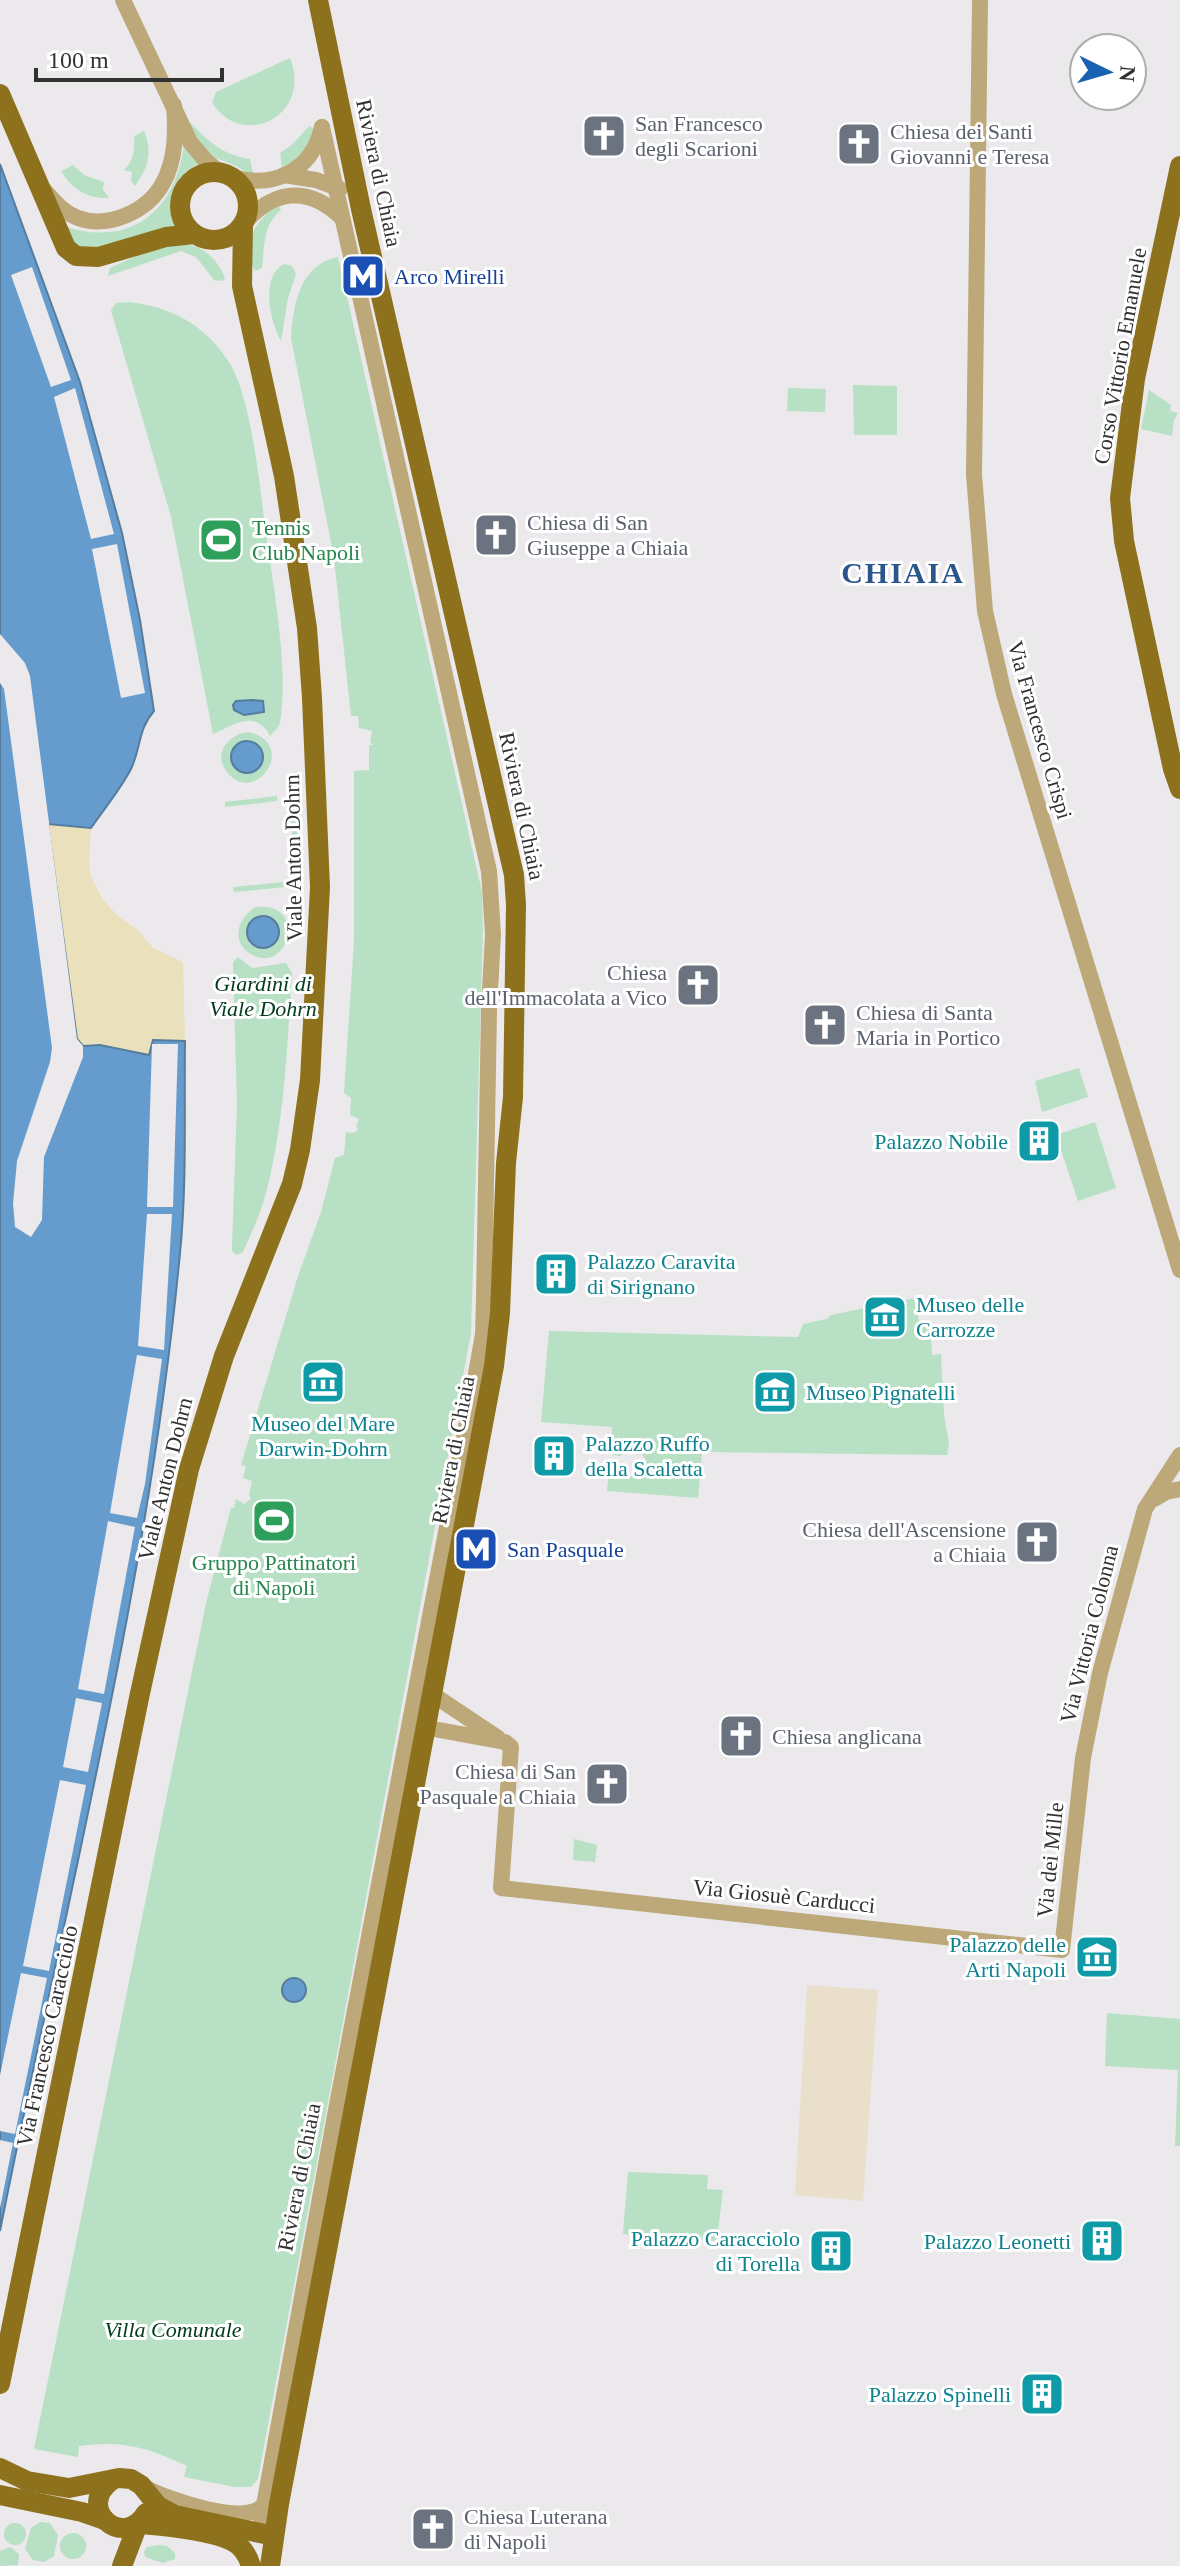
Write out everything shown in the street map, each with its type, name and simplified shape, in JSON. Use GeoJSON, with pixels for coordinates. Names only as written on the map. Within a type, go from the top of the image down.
{"type":"FeatureCollection","features":[{"type":"Feature","properties":{"kind":"main road","name":"Riviera di Chiaia"},"geometry":{"type":"LineString","coordinates":[[266,2535],[417,1728],[432,1694],[498,1337],[506,1163],[513,1097],[516,896],[494,784],[351,213],[352,167],[318,0]]}},
{"type":"Feature","properties":{"kind":"main road"},"geometry":{"type":"LineString","coordinates":[[0,94],[66,248],[76,256],[98,257],[166,237],[225,239],[243,225],[247,215],[246,194],[226,175],[209,172],[198,176],[183,193],[181,216],[199,237]]}},
{"type":"Feature","properties":{"kind":"main road","name":"Corso Vittorio Emanuele"},"geometry":{"type":"LineString","coordinates":[[1180,166],[1135,379],[1120,498],[1124,541],[1180,789]]}},
{"type":"Feature","properties":{"kind":"main road","name":"Viale Anton Dohrn"},"geometry":{"type":"LineString","coordinates":[[139,1698],[189,1469],[204,1415],[297,1168],[307,1110],[314,1033],[320,927],[319,835],[307,628],[284,476],[242,286],[240,244],[243,225]]}},
{"type":"Feature","properties":{"kind":"main road","name":"Viale Anton Dohrn"},"geometry":{"type":"LineString","coordinates":[[199,237],[230,265],[242,286]]}},
{"type":"Feature","properties":{"kind":"main road","name":"Via Francesco Caracciolo"},"geometry":{"type":"LineString","coordinates":[[0,2384],[139,1698]]}},
{"type":"Feature","properties":{"kind":"main road"},"geometry":{"type":"LineString","coordinates":[[0,2468],[27,2481],[62,2488],[79,2488],[127,2478],[143,2486],[158,2506],[175,2515],[266,2535]]}},
{"type":"Feature","properties":{"kind":"main road"},"geometry":{"type":"LineString","coordinates":[[109,2566],[113,2541],[99,2509],[99,2497],[111,2481]]}},
{"type":"Feature","properties":{"kind":"main road"},"geometry":{"type":"LineString","coordinates":[[122,2566],[148,2507],[148,2495],[143,2486]]}},
{"type":"Feature","properties":{"kind":"main road"},"geometry":{"type":"LineString","coordinates":[[0,2495],[76,2511],[123,2529],[138,2524],[170,2527],[239,2540],[266,2535]]}},
{"type":"Feature","properties":{"kind":"main road"},"geometry":{"type":"LineString","coordinates":[[252,2566],[266,2535]]}},
{"type":"Feature","properties":{"kind":"main road"},"geometry":{"type":"LineString","coordinates":[[266,2535],[270,2566]]}},
{"type":"Feature","properties":{"kind":"main road"},"geometry":{"type":"LineString","coordinates":[[224,2538],[243,2550],[252,2566]]}},
{"type":"Feature","properties":{"kind":"street"},"geometry":{"type":"LineString","coordinates":[[123,0],[190,142],[206,161],[226,175],[256,182],[284,175],[312,154],[322,127],[336,186],[351,213]]}},
{"type":"Feature","properties":{"kind":"street","name":"Via Francesco Crispi"},"geometry":{"type":"LineString","coordinates":[[980,0],[973,451],[980,562],[991,642],[1004,694],[1180,1270]]}},
{"type":"Feature","properties":{"kind":"street"},"geometry":{"type":"LineString","coordinates":[[41,186],[65,212],[79,219],[111,220],[142,207],[154,197],[169,170],[175,136],[174,105]]}},
{"type":"Feature","properties":{"kind":"street"},"geometry":{"type":"LineString","coordinates":[[243,225],[254,212],[272,200],[324,193],[336,186],[352,167]]}},
{"type":"Feature","properties":{"kind":"street"},"geometry":{"type":"LineString","coordinates":[[284,175],[336,186]]}},
{"type":"Feature","properties":{"kind":"street"},"geometry":{"type":"LineString","coordinates":[[309,196],[332,208],[351,213]]}},
{"type":"Feature","properties":{"kind":"street","name":"Riviera di Chiaia"},"geometry":{"type":"LineString","coordinates":[[266,2535],[265,2502],[417,1728],[426,1645],[483,1334],[492,906],[487,855],[351,213]]}},
{"type":"Feature","properties":{"kind":"street"},"geometry":{"type":"LineString","coordinates":[[1147,1505],[1162,1493],[1180,1488],[1176,1479],[1178,1459]]}},
{"type":"Feature","properties":{"kind":"street","name":"Via Vittoria Colonna"},"geometry":{"type":"LineString","coordinates":[[1080,1775],[1102,1665],[1132,1551],[1147,1505],[1178,1459]]}},
{"type":"Feature","properties":{"kind":"street"},"geometry":{"type":"LineString","coordinates":[[432,1694],[504,1742]]}},
{"type":"Feature","properties":{"kind":"street"},"geometry":{"type":"LineString","coordinates":[[417,1728],[504,1742]]}},
{"type":"Feature","properties":{"kind":"street","name":"Via Giosuè Carducci"},"geometry":{"type":"LineString","coordinates":[[504,1742],[510,1745],[513,1753],[501,1888],[1062,1950]]}},
{"type":"Feature","properties":{"kind":"street","name":"Via dei Mille"},"geometry":{"type":"LineString","coordinates":[[1062,1950],[1080,1775]]}},
{"type":"Feature","properties":{"kind":"street"},"geometry":{"type":"LineString","coordinates":[[143,2486],[186,2504],[237,2514],[257,2513],[265,2502]]}},
{"type":"Feature","properties":{"kind":"shaded area"},"geometry":{"type":"Polygon","coordinates":[[[807,1985],[878,1990],[863,2201],[795,2195],[807,1985]]]}},
{"type":"Feature","properties":{"kind":"green space"},"geometry":{"type":"Polygon","coordinates":[[[290,58],[294,79],[292,96],[283,110],[270,120],[255,125],[240,124],[225,117],[212,102],[216,92],[290,58]]]}},
{"type":"Feature","properties":{"kind":"green space"},"geometry":{"type":"Polygon","coordinates":[[[189,121],[216,146],[250,159],[253,173],[251,175],[205,154],[192,133],[189,121]]]}},
{"type":"Feature","properties":{"kind":"green space"},"geometry":{"type":"Polygon","coordinates":[[[309,126],[314,134],[295,164],[282,167],[280,153],[309,126]]]}},
{"type":"Feature","properties":{"kind":"green space"},"geometry":{"type":"Polygon","coordinates":[[[144,131],[148,160],[135,186],[131,181],[132,172],[124,170],[133,154],[134,136],[144,131]]]}},
{"type":"Feature","properties":{"kind":"green space"},"geometry":{"type":"Polygon","coordinates":[[[184,143],[198,164],[182,176],[174,190],[172,207],[176,226],[109,250],[83,249],[67,239],[64,226],[88,232],[110,232],[130,227],[147,218],[172,187],[184,143]]]}},
{"type":"Feature","properties":{"kind":"green space"},"geometry":{"type":"Polygon","coordinates":[[[73,165],[84,175],[104,182],[103,189],[109,198],[87,195],[75,188],[61,171],[73,165]]]}},
{"type":"Feature","properties":{"kind":"green space"},"geometry":{"type":"Polygon","coordinates":[[[278,204],[281,210],[267,230],[262,268],[255,271],[249,251],[253,233],[278,204]]]}},
{"type":"Feature","properties":{"kind":"green space"},"geometry":{"type":"Polygon","coordinates":[[[178,242],[207,253],[221,270],[225,278],[223,281],[214,280],[196,257],[181,251],[108,276],[110,268],[158,246],[178,242]]]}},
{"type":"Feature","properties":{"kind":"green space","name":"Villa Comunale"},"geometry":{"type":"Polygon","coordinates":[[[338,257],[482,892],[471,1333],[258,2479],[251,2487],[235,2487],[184,2477],[187,2466],[134,2447],[109,2444],[79,2446],[78,2457],[34,2449],[206,1603],[231,1508],[234,1508],[236,1499],[244,1504],[251,1499],[252,1481],[243,1478],[246,1466],[241,1465],[298,1276],[321,1212],[335,1158],[344,1155],[346,1132],[354,1133],[358,1129],[359,1119],[350,1115],[351,1098],[344,1093],[354,941],[354,771],[369,770],[372,731],[359,728],[358,716],[351,716],[334,558],[291,338],[297,300],[307,277],[325,261],[338,257]]]}},
{"type":"Feature","properties":{"kind":"green space"},"geometry":{"type":"Polygon","coordinates":[[[284,264],[292,266],[296,274],[288,298],[281,341],[273,323],[269,300],[272,278],[284,264]]]}},
{"type":"Feature","properties":{"kind":"green space","name":"Tennis Club Napoli"},"geometry":{"type":"Polygon","coordinates":[[[129,302],[173,313],[198,328],[229,362],[244,400],[258,473],[282,656],[280,722],[270,736],[264,727],[250,721],[213,734],[171,517],[111,310],[116,303],[129,302]]]}},
{"type":"Feature","properties":{"kind":"green space"},"geometry":{"type":"Polygon","coordinates":[[[853,385],[897,386],[897,435],[854,435],[853,385]]]}},
{"type":"Feature","properties":{"kind":"green space"},"geometry":{"type":"Polygon","coordinates":[[[788,388],[826,389],[825,412],[787,411],[788,388]]]}},
{"type":"Feature","properties":{"kind":"green space"},"geometry":{"type":"Polygon","coordinates":[[[1149,390],[1171,405],[1170,411],[1178,413],[1172,436],[1141,429],[1149,390]]]}},
{"type":"Feature","properties":{"kind":"green space"},"geometry":{"type":"Polygon","coordinates":[[[248,732],[263,738],[271,748],[272,759],[268,770],[260,778],[249,782],[238,781],[227,772],[221,758],[229,741],[248,732]],[[243,741],[233,767],[248,773],[258,769],[263,754],[258,745],[243,741]]]}},
{"type":"Feature","properties":{"kind":"green space"},"geometry":{"type":"Polygon","coordinates":[[[277,796],[277,801],[225,807],[225,802],[277,796]]]}},
{"type":"Feature","properties":{"kind":"green space"},"geometry":{"type":"Polygon","coordinates":[[[294,800],[302,879],[296,879],[289,801],[294,800]]]}},
{"type":"Feature","properties":{"kind":"green space"},"geometry":{"type":"Polygon","coordinates":[[[285,882],[286,887],[234,892],[233,887],[285,882]]]}},
{"type":"Feature","properties":{"kind":"green space"},"geometry":{"type":"Polygon","coordinates":[[[256,907],[273,908],[283,915],[288,926],[283,948],[274,956],[263,958],[249,953],[240,942],[241,922],[256,907]]]}},
{"type":"Feature","properties":{"kind":"green space","name":"Giardini di Viale Dohrn"},"geometry":{"type":"Polygon","coordinates":[[[238,957],[252,968],[286,963],[292,973],[284,1081],[273,1162],[256,1221],[243,1252],[237,1255],[232,1247],[237,1105],[233,962],[238,957]]]}},
{"type":"Feature","properties":{"kind":"green space"},"geometry":{"type":"Polygon","coordinates":[[[1079,1068],[1088,1097],[1042,1112],[1035,1081],[1079,1068]]]}},
{"type":"Feature","properties":{"kind":"green space"},"geometry":{"type":"Polygon","coordinates":[[[1095,1122],[1116,1188],[1078,1201],[1056,1135],[1095,1122]]]}},
{"type":"Feature","properties":{"kind":"green space"},"geometry":{"type":"Polygon","coordinates":[[[914,1298],[920,1325],[930,1324],[932,1355],[941,1354],[944,1415],[949,1443],[947,1455],[702,1452],[698,1498],[607,1491],[609,1469],[620,1468],[625,1476],[637,1476],[644,1471],[645,1458],[639,1452],[627,1451],[620,1456],[610,1454],[612,1427],[541,1422],[549,1331],[798,1337],[803,1324],[914,1298]]]}},
{"type":"Feature","properties":{"kind":"green space"},"geometry":{"type":"Polygon","coordinates":[[[574,1839],[597,1845],[595,1862],[573,1860],[574,1839]]]}},
{"type":"Feature","properties":{"kind":"green space"},"geometry":{"type":"Polygon","coordinates":[[[1107,2013],[1180,2019],[1180,2146],[1175,2146],[1178,2070],[1105,2066],[1107,2013]]]}},
{"type":"Feature","properties":{"kind":"green space"},"geometry":{"type":"Polygon","coordinates":[[[628,2172],[708,2175],[707,2189],[723,2190],[717,2241],[623,2234],[628,2172]]]}},
{"type":"Feature","properties":{"kind":"green space"},"geometry":{"type":"Polygon","coordinates":[[[40,2522],[50,2523],[58,2535],[54,2556],[44,2562],[33,2560],[25,2549],[31,2528],[40,2522]]]}},
{"type":"Feature","properties":{"kind":"green space"},"geometry":{"type":"Polygon","coordinates":[[[11,2523],[19,2523],[26,2534],[19,2545],[11,2545],[4,2538],[4,2530],[11,2523]]]}},
{"type":"Feature","properties":{"kind":"green space"},"geometry":{"type":"Polygon","coordinates":[[[73,2533],[82,2537],[86,2546],[82,2555],[73,2559],[64,2555],[60,2546],[64,2537],[73,2533]]]}},
{"type":"Feature","properties":{"kind":"green space"},"geometry":{"type":"Polygon","coordinates":[[[167,2546],[175,2553],[175,2559],[163,2563],[145,2557],[147,2547],[167,2546]]]}},
{"type":"Feature","properties":{"kind":"green space"},"geometry":{"type":"Polygon","coordinates":[[[10,2547],[19,2554],[18,2565],[0,2566],[0,2551],[10,2547]]]}},
{"type":"Feature","properties":{"kind":"sand"},"geometry":{"type":"Polygon","coordinates":[[[48,823],[91,828],[91,876],[102,899],[119,917],[138,930],[153,948],[183,962],[185,1041],[153,1040],[149,1055],[101,1045],[83,1046],[77,1040],[48,823]]]}},
{"type":"Feature","properties":{"kind":"water"},"geometry":{"type":"Polygon","coordinates":[[[0,164],[80,382],[122,533],[154,711],[142,732],[131,769],[91,828],[48,824],[77,1039],[83,1046],[100,1045],[149,1055],[153,1040],[185,1041],[180,1253],[148,1499],[102,1744],[0,2231],[0,164]]]}},
{"type":"Feature","properties":{"kind":"water"},"geometry":{"type":"Polygon","coordinates":[[[236,701],[263,701],[264,712],[244,715],[234,710],[236,701]]]}},
{"type":"Feature","properties":{"kind":"water"},"geometry":{"type":"Polygon","coordinates":[[[247,741],[259,745],[263,757],[259,769],[247,773],[235,769],[231,757],[235,745],[247,741]]]}},
{"type":"Feature","properties":{"kind":"water"},"geometry":{"type":"Polygon","coordinates":[[[263,916],[275,920],[279,932],[275,944],[263,948],[251,944],[247,932],[251,920],[263,916]]]}},
{"type":"Feature","properties":{"kind":"water"},"geometry":{"type":"Polygon","coordinates":[[[294,1978],[303,1981],[306,1990],[303,1999],[294,2002],[285,1999],[282,1990],[285,1981],[294,1978]]]}},
{"type":"Feature","properties":{"kind":"pier"},"geometry":{"type":"Polygon","coordinates":[[[32,267],[71,380],[51,387],[11,275],[32,267]]]}},
{"type":"Feature","properties":{"kind":"pier"},"geometry":{"type":"Polygon","coordinates":[[[75,388],[114,534],[91,539],[54,397],[75,388]]]}},
{"type":"Feature","properties":{"kind":"pier"},"geometry":{"type":"Polygon","coordinates":[[[117,544],[145,693],[121,698],[92,549],[117,544]]]}},
{"type":"Feature","properties":{"kind":"pier"},"geometry":{"type":"Polygon","coordinates":[[[0,634],[25,663],[30,676],[77,1039],[83,1046],[83,1057],[44,1157],[42,1220],[31,1237],[15,1227],[13,1203],[17,1161],[52,1048],[4,689],[0,683],[0,634]]]}},
{"type":"Feature","properties":{"kind":"pier"},"geometry":{"type":"Polygon","coordinates":[[[152,1044],[178,1044],[173,1207],[147,1207],[152,1044]]]}},
{"type":"Feature","properties":{"kind":"pier"},"geometry":{"type":"Polygon","coordinates":[[[147,1214],[172,1214],[164,1350],[138,1346],[147,1214]]]}},
{"type":"Feature","properties":{"kind":"pier"},"geometry":{"type":"Polygon","coordinates":[[[137,1355],[162,1359],[145,1484],[137,1518],[110,1513],[137,1355]]]}},
{"type":"Feature","properties":{"kind":"pier"},"geometry":{"type":"Polygon","coordinates":[[[108,1521],[135,1527],[104,1694],[78,1689],[108,1521]]]}},
{"type":"Feature","properties":{"kind":"pier"},"geometry":{"type":"Polygon","coordinates":[[[76,1698],[102,1703],[88,1772],[63,1767],[76,1698]]]}},
{"type":"Feature","properties":{"kind":"pier"},"geometry":{"type":"Polygon","coordinates":[[[60,1780],[86,1785],[49,1971],[23,1966],[60,1780]]]}},
{"type":"Feature","properties":{"kind":"pier"},"geometry":{"type":"Polygon","coordinates":[[[21,1973],[47,1978],[15,2134],[0,2131],[0,2075],[21,1973]]]}},
{"type":"Feature","properties":{"kind":"pier"},"geometry":{"type":"Polygon","coordinates":[[[0,2140],[13,2143],[0,2208],[0,2140]]]}},
{"type":"Feature","properties":{"kind":"place","name":"San Francesco degli Scarioni"},"geometry":{"type":"Point","coordinates":[604,136]}},
{"type":"Feature","properties":{"kind":"place","name":"Chiesa dei Santi Giovanni e Teresa"},"geometry":{"type":"Point","coordinates":[859,144]}},
{"type":"Feature","properties":{"kind":"place","name":"Arco Mirelli"},"geometry":{"type":"Point","coordinates":[363,276]}},
{"type":"Feature","properties":{"kind":"place","name":"Chiesa di San Giuseppe a Chiaia"},"geometry":{"type":"Point","coordinates":[496,535]}},
{"type":"Feature","properties":{"kind":"place","name":"Tennis Club Napoli"},"geometry":{"type":"Point","coordinates":[221,540]}},
{"type":"Feature","properties":{"kind":"place","name":"Chiesa dell'Immacolata a Vico"},"geometry":{"type":"Point","coordinates":[698,985]}},
{"type":"Feature","properties":{"kind":"place","name":"Chiesa di Santa Maria in Portico"},"geometry":{"type":"Point","coordinates":[825,1025]}},
{"type":"Feature","properties":{"kind":"place","name":"Palazzo Nobile"},"geometry":{"type":"Point","coordinates":[1039,1141]}},
{"type":"Feature","properties":{"kind":"place","name":"Palazzo Caravita di Sirignano"},"geometry":{"type":"Point","coordinates":[556,1274]}},
{"type":"Feature","properties":{"kind":"place","name":"Museo delle Carrozze"},"geometry":{"type":"Point","coordinates":[885,1317]}},
{"type":"Feature","properties":{"kind":"place","name":"Museo del Mare Darwin-Dohrn"},"geometry":{"type":"Point","coordinates":[323,1382]}},
{"type":"Feature","properties":{"kind":"place","name":"Museo Pignatelli"},"geometry":{"type":"Point","coordinates":[775,1392]}},
{"type":"Feature","properties":{"kind":"place","name":"Palazzo Ruffo della Scaletta"},"geometry":{"type":"Point","coordinates":[554,1456]}},
{"type":"Feature","properties":{"kind":"place","name":"Gruppo Pattinatori di Napoli"},"geometry":{"type":"Point","coordinates":[274,1521]}},
{"type":"Feature","properties":{"kind":"place","name":"Chiesa dell'Ascensione a Chiaia"},"geometry":{"type":"Point","coordinates":[1037,1542]}},
{"type":"Feature","properties":{"kind":"place","name":"San Pasquale"},"geometry":{"type":"Point","coordinates":[476,1549]}},
{"type":"Feature","properties":{"kind":"place","name":"Chiesa anglicana"},"geometry":{"type":"Point","coordinates":[741,1736]}},
{"type":"Feature","properties":{"kind":"place","name":"Chiesa di San Pasquale a Chiaia"},"geometry":{"type":"Point","coordinates":[607,1784]}},
{"type":"Feature","properties":{"kind":"place","name":"Palazzo delle Arti Napoli"},"geometry":{"type":"Point","coordinates":[1097,1957]}},
{"type":"Feature","properties":{"kind":"place","name":"Palazzo Leonetti"},"geometry":{"type":"Point","coordinates":[1102,2241]}},
{"type":"Feature","properties":{"kind":"place","name":"Palazzo Caracciolo di Torella"},"geometry":{"type":"Point","coordinates":[831,2251]}},
{"type":"Feature","properties":{"kind":"place","name":"Palazzo Spinelli"},"geometry":{"type":"Point","coordinates":[1042,2394]}},
{"type":"Feature","properties":{"kind":"place","name":"Chiesa Luterana di Napoli"},"geometry":{"type":"Point","coordinates":[433,2529]}},
{"type":"Feature","properties":{"kind":"district","name":"CHIAIA"},"geometry":{"type":"Point","coordinates":[903,572]}}]}
